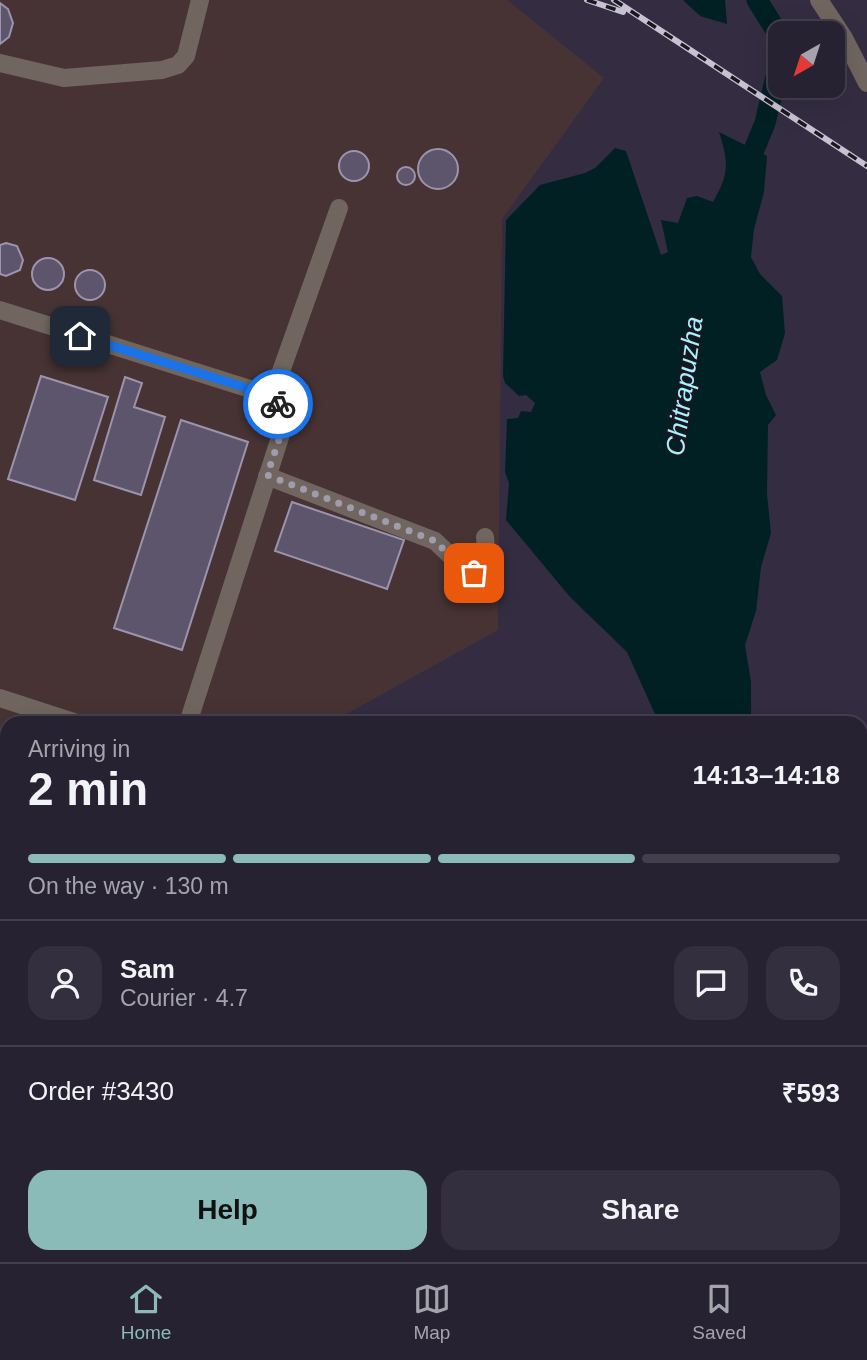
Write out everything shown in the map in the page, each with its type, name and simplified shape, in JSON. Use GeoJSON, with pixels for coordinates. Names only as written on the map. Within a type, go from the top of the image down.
{"type":"FeatureCollection","features":[{"type":"Feature","properties":{"kind":"street"},"geometry":{"type":"LineString","coordinates":[[0,63],[64,78],[162,70],[178,65],[186,56],[200,0]]}},
{"type":"Feature","properties":{"kind":"street"},"geometry":{"type":"LineString","coordinates":[[819,0],[844,38],[867,82]]}},
{"type":"Feature","properties":{"kind":"street"},"geometry":{"type":"LineString","coordinates":[[190,716],[283,428],[274,391],[339,208]]}},
{"type":"Feature","properties":{"kind":"street"},"geometry":{"type":"LineString","coordinates":[[0,310],[266,394],[274,391]]}},
{"type":"Feature","properties":{"kind":"street"},"geometry":{"type":"LineString","coordinates":[[267,475],[435,541],[459,564],[474,573],[487,562],[485,537]]}},
{"type":"Feature","properties":{"kind":"street"},"geometry":{"type":"LineString","coordinates":[[0,698],[55,716]]}},
{"type":"Feature","properties":{"kind":"shaded area"},"geometry":{"type":"Polygon","coordinates":[[[0,0],[507,0],[604,78],[502,219],[498,630],[343,716],[0,716],[0,0]]]}},
{"type":"Feature","properties":{"kind":"water"},"geometry":{"type":"Polygon","coordinates":[[[683,0],[725,0],[727,24],[700,16],[683,0]]]}},
{"type":"Feature","properties":{"kind":"water"},"geometry":{"type":"Polygon","coordinates":[[[719,132],[767,156],[764,192],[754,229],[751,257],[760,274],[782,296],[785,333],[777,360],[760,372],[766,395],[776,415],[768,425],[767,494],[771,533],[761,567],[756,611],[745,645],[751,682],[751,716],[656,716],[627,652],[570,597],[506,520],[509,483],[505,472],[507,419],[518,418],[521,411],[531,412],[535,403],[526,395],[519,396],[505,383],[503,376],[506,220],[540,185],[585,173],[595,168],[615,148],[626,151],[661,255],[668,252],[661,220],[678,223],[687,198],[697,196],[713,202],[725,176],[725,152],[719,132]]]}},
{"type":"Feature","properties":{"kind":"building"},"geometry":{"type":"Polygon","coordinates":[[[0,3],[8,9],[13,23],[9,37],[0,44],[0,3]]]}},
{"type":"Feature","properties":{"kind":"building"},"geometry":{"type":"Polygon","coordinates":[[[438,149],[452,155],[458,169],[452,183],[438,189],[424,183],[418,169],[424,155],[438,149]]]}},
{"type":"Feature","properties":{"kind":"building"},"geometry":{"type":"Polygon","coordinates":[[[354,151],[365,155],[369,166],[365,177],[354,181],[343,177],[339,166],[343,155],[354,151]]]}},
{"type":"Feature","properties":{"kind":"building"},"geometry":{"type":"Polygon","coordinates":[[[406,167],[412,170],[415,176],[412,182],[406,185],[400,182],[397,176],[400,170],[406,167]]]}},
{"type":"Feature","properties":{"kind":"building"},"geometry":{"type":"Polygon","coordinates":[[[6,243],[17,246],[23,260],[20,270],[6,276],[0,274],[0,245],[6,243]]]}},
{"type":"Feature","properties":{"kind":"building"},"geometry":{"type":"Polygon","coordinates":[[[48,258],[59,263],[64,274],[59,285],[48,290],[37,285],[32,274],[37,263],[48,258]]]}},
{"type":"Feature","properties":{"kind":"building"},"geometry":{"type":"Polygon","coordinates":[[[90,270],[100,275],[105,285],[100,295],[90,300],[80,295],[75,285],[80,275],[90,270]]]}},
{"type":"Feature","properties":{"kind":"building"},"geometry":{"type":"Polygon","coordinates":[[[41,376],[108,397],[75,500],[8,479],[41,376]]]}},
{"type":"Feature","properties":{"kind":"building"},"geometry":{"type":"Polygon","coordinates":[[[125,377],[142,383],[134,407],[165,417],[141,495],[94,480],[125,377]]]}},
{"type":"Feature","properties":{"kind":"building"},"geometry":{"type":"Polygon","coordinates":[[[181,420],[248,442],[182,650],[114,628],[181,420]]]}},
{"type":"Feature","properties":{"kind":"building"},"geometry":{"type":"Polygon","coordinates":[[[292,502],[404,540],[387,589],[275,551],[292,502]]]}},
{"type":"Feature","properties":{"kind":"waterway","name":"Chitrapuzha"},"geometry":{"type":"LineString","coordinates":[[757,0],[770,21]]}},
{"type":"Feature","properties":{"kind":"waterway","name":"Chitrapuzha"},"geometry":{"type":"LineString","coordinates":[[744,174],[765,123],[771,98]]}},
{"type":"Feature","properties":{"kind":"railway"},"geometry":{"type":"LineString","coordinates":[[587,0],[623,12]]}},
{"type":"Feature","properties":{"kind":"railway"},"geometry":{"type":"LineString","coordinates":[[614,0],[867,166]]}},
{"type":"Feature","properties":{"kind":"way so far"},"geometry":{"type":"LineString","coordinates":[[278,404],[283,428],[267,475],[435,541],[459,564],[474,573]]}},
{"type":"Feature","properties":{"kind":"route"},"geometry":{"type":"LineString","coordinates":[[80,336],[266,394],[274,391],[278,404]]}}]}
